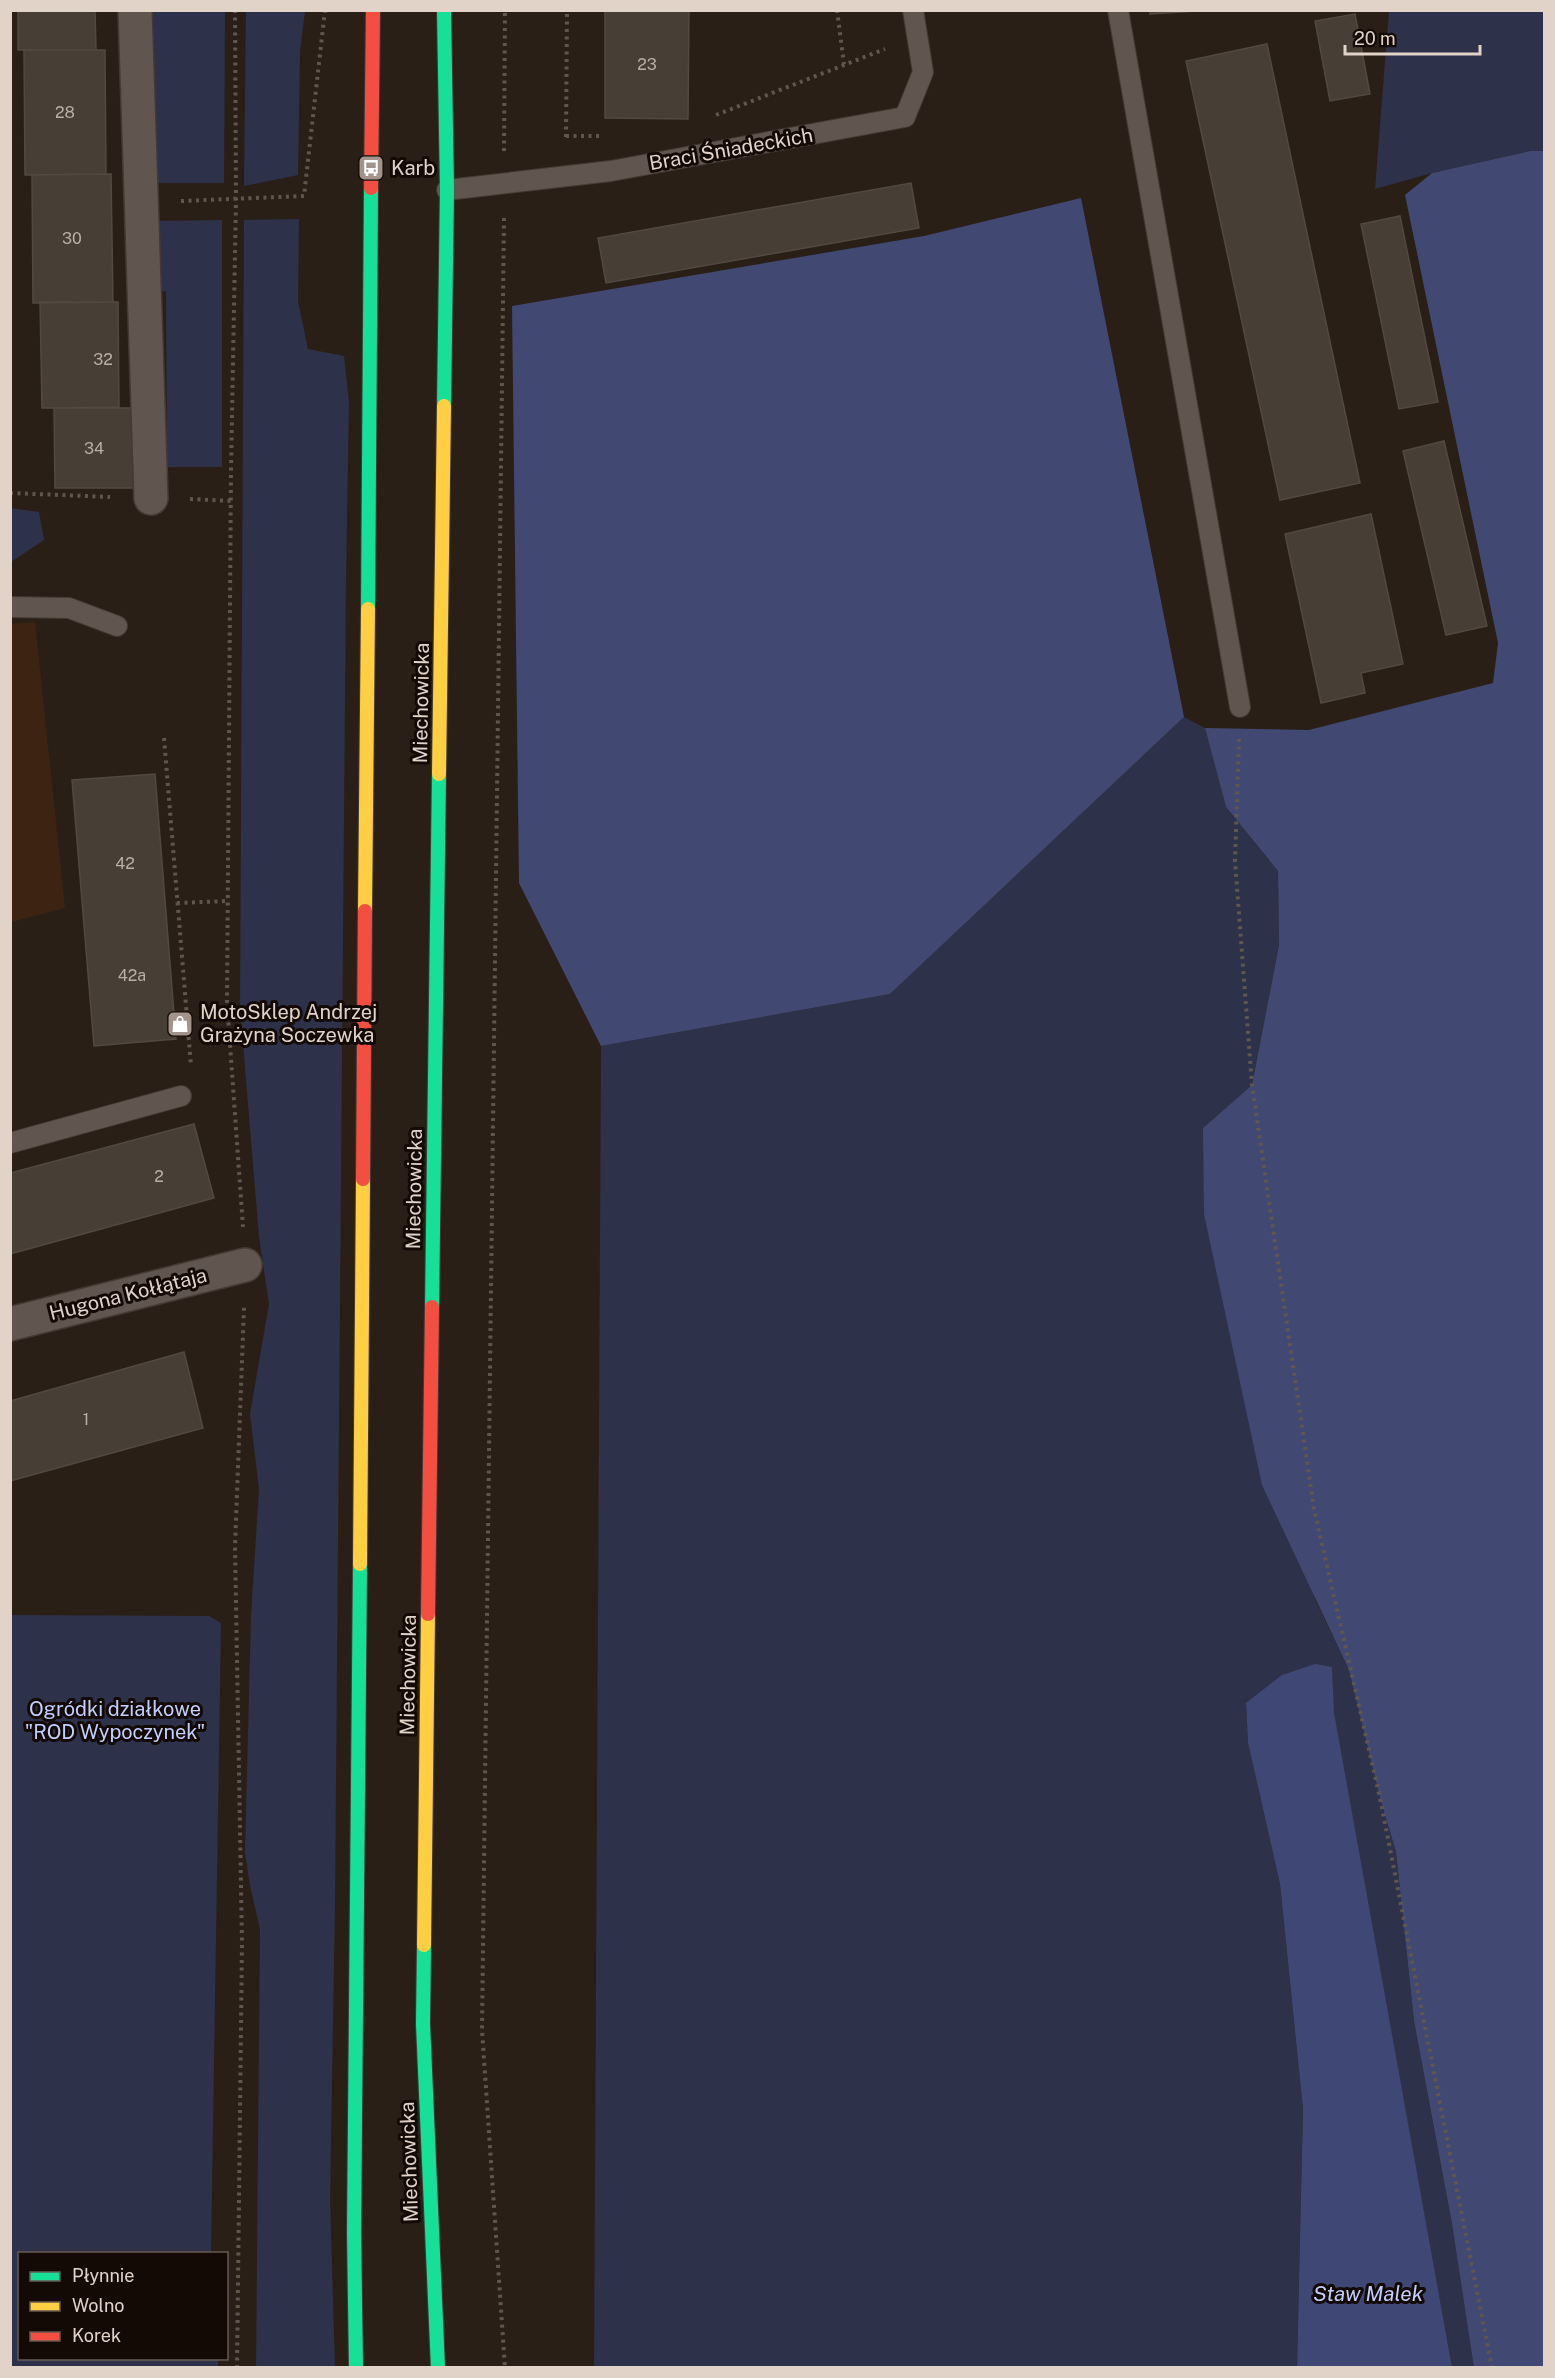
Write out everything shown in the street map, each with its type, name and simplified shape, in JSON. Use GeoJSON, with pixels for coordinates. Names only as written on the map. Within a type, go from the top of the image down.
{"type":"FeatureCollection","features":[{"type":"Feature","properties":{"kind":"main road"},"geometry":{"type":"LineString","coordinates":[[356,2367],[355,2184],[373,10]]}},
{"type":"Feature","properties":{"kind":"main road","name":"Miechowicka"},"geometry":{"type":"LineString","coordinates":[[438,2367],[423,2024],[447,190],[444,10]]}},
{"type":"Feature","properties":{"kind":"street"},"geometry":{"type":"LineString","coordinates":[[135,10],[151,498]]}},
{"type":"Feature","properties":{"kind":"street","name":"Hugona Kołłątaja"},"geometry":{"type":"LineString","coordinates":[[10,1324],[245,1265]]}},
{"type":"Feature","properties":{"kind":"lane","name":"Braci Śniadeckich"},"geometry":{"type":"LineString","coordinates":[[447,190],[611,171],[905,117],[923,72],[913,10]]}},
{"type":"Feature","properties":{"kind":"lane"},"geometry":{"type":"LineString","coordinates":[[1118,10],[1240,707]]}},
{"type":"Feature","properties":{"kind":"lane"},"geometry":{"type":"LineString","coordinates":[[10,607],[69,608],[117,626]]}},
{"type":"Feature","properties":{"kind":"lane"},"geometry":{"type":"LineString","coordinates":[[10,1143],[181,1096]]}},
{"type":"Feature","properties":{"kind":"path"},"geometry":{"type":"LineString","coordinates":[[235,10],[236,200],[231,470],[227,1002],[245,1265],[235,1547],[242,1943],[237,2367]]}},
{"type":"Feature","properties":{"kind":"path"},"geometry":{"type":"LineString","coordinates":[[141,202],[304,196],[326,10]]}},
{"type":"Feature","properties":{"kind":"path"},"geometry":{"type":"LineString","coordinates":[[505,10],[482,2030],[505,2367]]}},
{"type":"Feature","properties":{"kind":"path"},"geometry":{"type":"LineString","coordinates":[[566,177],[567,10]]}},
{"type":"Feature","properties":{"kind":"path"},"geometry":{"type":"LineString","coordinates":[[837,10],[844,64]]}},
{"type":"Feature","properties":{"kind":"path"},"geometry":{"type":"LineString","coordinates":[[710,117],[917,38]]}},
{"type":"Feature","properties":{"kind":"path"},"geometry":{"type":"LineString","coordinates":[[566,136],[611,136]]}},
{"type":"Feature","properties":{"kind":"path"},"geometry":{"type":"LineString","coordinates":[[1240,707],[1235,861],[1252,1085],[1312,1498],[1380,1798],[1492,2367]]}},
{"type":"Feature","properties":{"kind":"path"},"geometry":{"type":"LineString","coordinates":[[164,738],[192,1083],[181,1096]]}},
{"type":"Feature","properties":{"kind":"path"},"geometry":{"type":"LineString","coordinates":[[177,903],[227,901]]}},
{"type":"Feature","properties":{"kind":"shaded area"},"geometry":{"type":"Polygon","coordinates":[[[1530,151],[1544,151],[1544,2367],[1474,2368],[1452,2224],[1414,2021],[1396,1852],[1380,1798],[1349,1670],[1262,1485],[1204,1214],[1203,1128],[1252,1085],[1279,945],[1278,871],[1226,807],[1205,728],[1309,730],[1493,683],[1498,643],[1405,195],[1432,173],[1530,151]]]}},
{"type":"Feature","properties":{"kind":"shaded area"},"geometry":{"type":"Polygon","coordinates":[[[1081,198],[1184,717],[890,994],[601,1046],[519,883],[512,306],[924,236],[1081,198]]]}},
{"type":"Feature","properties":{"kind":"shaded area"},"geometry":{"type":"Polygon","coordinates":[[[35,622],[65,908],[11,922],[11,624],[35,622]]]}},
{"type":"Feature","properties":{"kind":"green space"},"geometry":{"type":"Polygon","coordinates":[[[146,11],[225,11],[224,183],[156,183],[146,11]]]}},
{"type":"Feature","properties":{"kind":"green space"},"geometry":{"type":"Polygon","coordinates":[[[246,11],[305,11],[300,51],[298,175],[244,186],[246,11]]]}},
{"type":"Feature","properties":{"kind":"green space"},"geometry":{"type":"Polygon","coordinates":[[[1389,11],[1544,11],[1544,151],[1530,151],[1432,173],[1375,189],[1389,11]]]}},
{"type":"Feature","properties":{"kind":"green space"},"geometry":{"type":"Polygon","coordinates":[[[299,219],[298,301],[308,349],[344,356],[349,402],[335,1903],[330,2199],[335,2367],[256,2368],[260,1929],[245,1852],[251,1615],[259,1489],[250,1414],[269,1304],[259,1237],[240,1007],[244,220],[299,219]]]}},
{"type":"Feature","properties":{"kind":"green space"},"geometry":{"type":"Polygon","coordinates":[[[222,220],[222,467],[167,467],[166,291],[155,292],[154,221],[222,220]]]}},
{"type":"Feature","properties":{"kind":"green space"},"geometry":{"type":"Polygon","coordinates":[[[10,508],[39,512],[44,540],[11,562],[10,508]]]}},
{"type":"Feature","properties":{"kind":"green space"},"geometry":{"type":"Polygon","coordinates":[[[1184,717],[1205,728],[1226,807],[1278,871],[1279,945],[1252,1085],[1203,1128],[1315,1599],[1349,1670],[1380,1798],[1396,1852],[1414,2021],[1452,2224],[1474,2367],[1452,2367],[1333,1713],[1332,1668],[1246,1703],[1248,1743],[1280,1884],[1303,2109],[1297,2367],[594,2368],[601,1046],[890,994],[1184,717]]]}},
{"type":"Feature","properties":{"kind":"green space","name":"Ogródki działkowe \"ROD Wypoczynek\""},"geometry":{"type":"Polygon","coordinates":[[[11,1615],[209,1616],[221,1623],[211,2252],[18,2252],[18,2360],[218,2360],[218,2367],[11,2367],[11,1615]]]}},
{"type":"Feature","properties":{"kind":"water","name":"Staw Malek"},"geometry":{"type":"Polygon","coordinates":[[[1315,1664],[1332,1667],[1334,1713],[1452,2367],[1297,2367],[1303,2109],[1280,1884],[1248,1743],[1246,1703],[1282,1675],[1315,1664]]]}},
{"type":"Feature","properties":{"kind":"building"},"geometry":{"type":"Polygon","coordinates":[[[18,10],[95,10],[96,50],[18,50],[18,10]]]}},
{"type":"Feature","properties":{"kind":"building"},"geometry":{"type":"Polygon","coordinates":[[[605,10],[689,10],[688,119],[605,118],[605,10]]]}},
{"type":"Feature","properties":{"kind":"building"},"geometry":{"type":"Polygon","coordinates":[[[1150,10],[1215,10],[1150,14],[1150,10]]]}},
{"type":"Feature","properties":{"kind":"building"},"geometry":{"type":"Polygon","coordinates":[[[1355,14],[1370,94],[1330,101],[1315,21],[1355,14]]]}},
{"type":"Feature","properties":{"kind":"building"},"geometry":{"type":"Polygon","coordinates":[[[1267,44],[1360,483],[1280,500],[1186,61],[1267,44]]]}},
{"type":"Feature","properties":{"kind":"building"},"geometry":{"type":"Polygon","coordinates":[[[24,50],[105,50],[106,174],[25,175],[24,50]]]}},
{"type":"Feature","properties":{"kind":"building"},"geometry":{"type":"Polygon","coordinates":[[[111,174],[113,302],[33,303],[32,175],[111,174]]]}},
{"type":"Feature","properties":{"kind":"building"},"geometry":{"type":"Polygon","coordinates":[[[911,183],[919,228],[606,283],[598,238],[911,183]]]}},
{"type":"Feature","properties":{"kind":"building"},"geometry":{"type":"Polygon","coordinates":[[[1400,216],[1438,402],[1399,409],[1361,224],[1400,216]]]}},
{"type":"Feature","properties":{"kind":"building"},"geometry":{"type":"Polygon","coordinates":[[[40,302],[118,302],[119,407],[42,408],[40,302]]]}},
{"type":"Feature","properties":{"kind":"building"},"geometry":{"type":"Polygon","coordinates":[[[54,408],[133,408],[134,488],[55,488],[54,408]]]}},
{"type":"Feature","properties":{"kind":"building"},"geometry":{"type":"Polygon","coordinates":[[[1444,441],[1487,626],[1446,635],[1403,451],[1444,441]]]}},
{"type":"Feature","properties":{"kind":"building"},"geometry":{"type":"Polygon","coordinates":[[[1371,514],[1403,664],[1361,673],[1365,693],[1321,703],[1285,534],[1371,514]]]}},
{"type":"Feature","properties":{"kind":"building"},"geometry":{"type":"Polygon","coordinates":[[[155,774],[176,1039],[94,1046],[72,780],[155,774]]]}},
{"type":"Feature","properties":{"kind":"building"},"geometry":{"type":"Polygon","coordinates":[[[194,1124],[214,1198],[10,1254],[10,1173],[194,1124]]]}},
{"type":"Feature","properties":{"kind":"building"},"geometry":{"type":"Polygon","coordinates":[[[184,1352],[203,1428],[10,1481],[10,1401],[184,1352]]]}},
{"type":"Feature","properties":{"kind":"traffic: fast"},"geometry":{"type":"LineString","coordinates":[[444,10],[447,190],[444,406]]}},
{"type":"Feature","properties":{"kind":"traffic: fast"},"geometry":{"type":"LineString","coordinates":[[368,609],[371,188]]}},
{"type":"Feature","properties":{"kind":"traffic: fast"},"geometry":{"type":"LineString","coordinates":[[432,1307],[439,774]]}},
{"type":"Feature","properties":{"kind":"traffic: fast"},"geometry":{"type":"LineString","coordinates":[[356,2368],[354,2232],[360,1564]]}},
{"type":"Feature","properties":{"kind":"traffic: fast"},"geometry":{"type":"LineString","coordinates":[[424,1945],[423,2024],[438,2368]]}},
{"type":"Feature","properties":{"kind":"traffic: slow"},"geometry":{"type":"LineString","coordinates":[[439,774],[444,406]]}},
{"type":"Feature","properties":{"kind":"traffic: slow"},"geometry":{"type":"LineString","coordinates":[[365,911],[368,609]]}},
{"type":"Feature","properties":{"kind":"traffic: slow"},"geometry":{"type":"LineString","coordinates":[[360,1564],[363,1179]]}},
{"type":"Feature","properties":{"kind":"traffic: slow"},"geometry":{"type":"LineString","coordinates":[[424,1945],[428,1614]]}},
{"type":"Feature","properties":{"kind":"traffic: jam"},"geometry":{"type":"LineString","coordinates":[[371,188],[373,10]]}},
{"type":"Feature","properties":{"kind":"traffic: jam"},"geometry":{"type":"LineString","coordinates":[[363,1179],[365,911]]}},
{"type":"Feature","properties":{"kind":"traffic: jam"},"geometry":{"type":"LineString","coordinates":[[428,1614],[432,1307]]}},
{"type":"Feature","properties":{"kind":"place","name":"Karb"},"geometry":{"type":"Point","coordinates":[371,168]}},
{"type":"Feature","properties":{"kind":"place","name":"MotoSklep Andrzej Grażyna Soczewka"},"geometry":{"type":"Point","coordinates":[180,1024]}}]}
